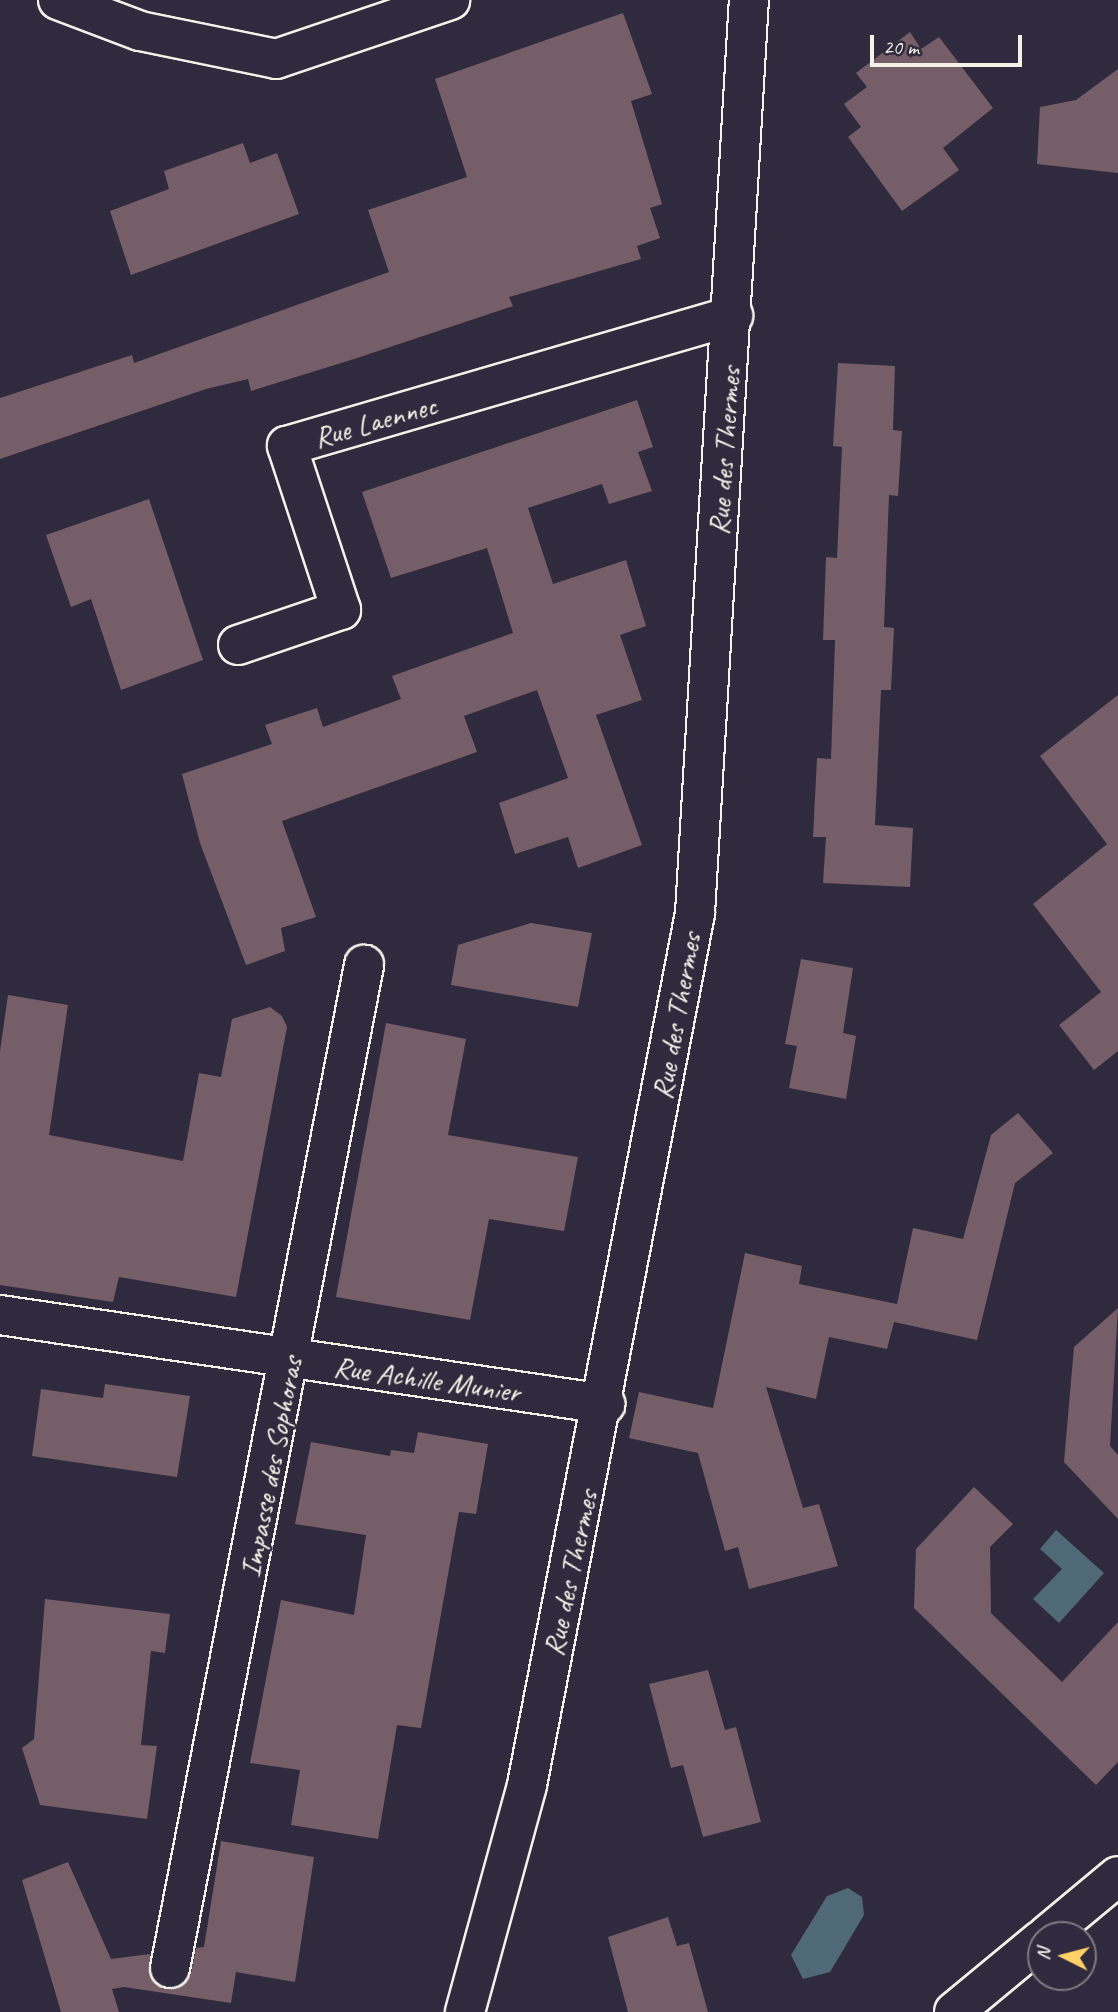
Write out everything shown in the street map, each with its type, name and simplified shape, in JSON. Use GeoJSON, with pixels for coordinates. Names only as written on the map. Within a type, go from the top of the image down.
{"type":"FeatureCollection","features":[{"type":"Feature","properties":{"kind":"street"},"geometry":{"type":"LineString","coordinates":[[58,0],[140,31],[276,59],[450,0]]}},
{"type":"Feature","properties":{"kind":"street","name":"Rue des Thermes"},"geometry":{"type":"LineString","coordinates":[[465,2012],[527,1785],[605,1404],[695,913],[733,316],[749,0]]}},
{"type":"Feature","properties":{"kind":"street","name":"Rue Laennec"},"geometry":{"type":"LineString","coordinates":[[239,645],[341,610],[286,446],[733,316]]}},
{"type":"Feature","properties":{"kind":"street","name":"Impasse des Sophoras"},"geometry":{"type":"LineString","coordinates":[[170,1968],[292,1359],[364,965]]}},
{"type":"Feature","properties":{"kind":"street","name":"Rue Achille Munier"},"geometry":{"type":"LineString","coordinates":[[0,1315],[605,1404]]}},
{"type":"Feature","properties":{"kind":"street"},"geometry":{"type":"LineString","coordinates":[[1064,1921],[1118,1876]]}},
{"type":"Feature","properties":{"kind":"street"},"geometry":{"type":"LineString","coordinates":[[954,2012],[1027,1952]]}},
{"type":"Feature","properties":{"kind":"water"},"geometry":{"type":"Polygon","coordinates":[[[1056,1530],[1104,1573],[1059,1623],[1033,1599],[1062,1569],[1040,1549],[1056,1530]]]}},
{"type":"Feature","properties":{"kind":"water"},"geometry":{"type":"Polygon","coordinates":[[[848,1888],[862,1897],[864,1915],[830,1972],[803,1979],[791,1955],[827,1896],[848,1888]]]}},
{"type":"Feature","properties":{"kind":"building"},"geometry":{"type":"Polygon","coordinates":[[[623,13],[652,94],[631,101],[662,204],[650,208],[660,238],[637,246],[641,259],[509,297],[513,306],[354,359],[251,391],[248,379],[206,389],[0,459],[0,398],[132,355],[134,363],[389,272],[368,210],[467,177],[435,79],[623,13]]]}},
{"type":"Feature","properties":{"kind":"building"},"geometry":{"type":"Polygon","coordinates":[[[910,32],[921,49],[939,37],[993,108],[943,148],[959,170],[902,211],[848,137],[861,127],[844,104],[867,87],[856,73],[910,32]]]}},
{"type":"Feature","properties":{"kind":"building"},"geometry":{"type":"Polygon","coordinates":[[[1118,69],[1118,173],[1037,164],[1040,107],[1076,100],[1118,69]]]}},
{"type":"Feature","properties":{"kind":"building"},"geometry":{"type":"Polygon","coordinates":[[[243,143],[250,163],[277,153],[299,214],[131,275],[110,211],[169,189],[164,171],[243,143]]]}},
{"type":"Feature","properties":{"kind":"building"},"geometry":{"type":"Polygon","coordinates":[[[838,363],[895,366],[893,430],[902,431],[898,496],[889,495],[884,627],[894,628],[891,690],[881,690],[875,825],[913,828],[910,887],[823,883],[826,837],[813,837],[817,758],[831,759],[835,640],[823,640],[826,557],[837,558],[842,447],[833,446],[838,363]]]}},
{"type":"Feature","properties":{"kind":"building"},"geometry":{"type":"Polygon","coordinates":[[[637,400],[653,447],[638,452],[652,491],[609,504],[602,484],[528,508],[553,584],[626,560],[646,626],[620,635],[642,700],[596,715],[642,845],[578,868],[568,837],[515,854],[499,803],[568,778],[537,690],[464,716],[477,752],[282,821],[316,917],[281,928],[285,951],[246,965],[200,843],[182,774],[272,744],[265,725],[317,708],[323,727],[401,699],[392,676],[513,633],[487,548],[391,578],[362,492],[637,400]]]}},
{"type":"Feature","properties":{"kind":"building"},"geometry":{"type":"Polygon","coordinates":[[[149,499],[203,660],[121,690],[91,599],[71,607],[46,535],[149,499]]]}},
{"type":"Feature","properties":{"kind":"building"},"geometry":{"type":"Polygon","coordinates":[[[1118,695],[1118,1051],[1094,1070],[1059,1025],[1101,992],[1033,904],[1107,844],[1040,756],[1118,695]]]}},
{"type":"Feature","properties":{"kind":"building"},"geometry":{"type":"Polygon","coordinates":[[[531,923],[592,933],[578,1007],[451,985],[458,945],[531,923]]]}},
{"type":"Feature","properties":{"kind":"building"},"geometry":{"type":"Polygon","coordinates":[[[801,959],[853,968],[843,1033],[856,1036],[846,1099],[789,1088],[797,1046],[785,1044],[801,959]]]}},
{"type":"Feature","properties":{"kind":"building"},"geometry":{"type":"Polygon","coordinates":[[[8,995],[68,1005],[49,1135],[183,1161],[199,1073],[221,1077],[232,1019],[270,1007],[282,1016],[287,1027],[236,1297],[119,1277],[113,1302],[0,1285],[0,1051],[8,995]]]}},
{"type":"Feature","properties":{"kind":"building"},"geometry":{"type":"Polygon","coordinates":[[[386,1023],[466,1039],[448,1135],[578,1157],[564,1231],[489,1219],[470,1320],[336,1297],[386,1023]]]}},
{"type":"Feature","properties":{"kind":"building"},"geometry":{"type":"Polygon","coordinates":[[[1018,1113],[1053,1153],[1015,1183],[977,1340],[894,1322],[887,1349],[829,1337],[816,1399],[766,1387],[803,1508],[819,1504],[838,1566],[749,1589],[738,1547],[725,1551],[698,1453],[629,1438],[639,1392],[713,1408],[745,1253],[802,1266],[799,1284],[897,1304],[913,1228],[963,1239],[991,1135],[1018,1113]]]}},
{"type":"Feature","properties":{"kind":"building"},"geometry":{"type":"Polygon","coordinates":[[[1118,1308],[1110,1446],[1118,1455],[1118,1519],[1064,1462],[1074,1347],[1118,1308]]]}},
{"type":"Feature","properties":{"kind":"building"},"geometry":{"type":"Polygon","coordinates":[[[105,1384],[190,1396],[177,1477],[32,1456],[41,1389],[103,1398],[105,1384]]]}},
{"type":"Feature","properties":{"kind":"building"},"geometry":{"type":"Polygon","coordinates":[[[418,1432],[488,1444],[476,1514],[459,1512],[421,1728],[397,1725],[378,1839],[291,1825],[300,1770],[250,1763],[281,1600],[354,1615],[366,1535],[295,1524],[311,1442],[390,1456],[391,1450],[414,1453],[418,1432]]]}},
{"type":"Feature","properties":{"kind":"building"},"geometry":{"type":"Polygon","coordinates":[[[974,1487],[1013,1524],[990,1547],[991,1613],[1062,1682],[1118,1622],[1118,1762],[1096,1785],[914,1608],[916,1549],[974,1487]]]}},
{"type":"Feature","properties":{"kind":"building"},"geometry":{"type":"Polygon","coordinates":[[[45,1599],[170,1614],[165,1653],[151,1651],[141,1745],[157,1746],[147,1819],[40,1805],[22,1748],[34,1739],[45,1599]]]}},
{"type":"Feature","properties":{"kind":"building"},"geometry":{"type":"Polygon","coordinates":[[[708,1670],[725,1730],[736,1727],[761,1822],[703,1837],[683,1765],[671,1768],[649,1684],[708,1670]]]}},
{"type":"Feature","properties":{"kind":"building"},"geometry":{"type":"Polygon","coordinates":[[[221,1841],[314,1857],[295,1982],[236,1972],[231,2003],[124,1987],[112,1989],[119,2012],[61,2012],[22,1880],[68,1862],[111,1959],[150,1954],[155,1984],[176,1989],[191,1973],[196,1948],[204,1947],[221,1841]]]}},
{"type":"Feature","properties":{"kind":"building"},"geometry":{"type":"Polygon","coordinates":[[[668,1917],[677,1946],[689,1943],[708,2012],[628,2012],[608,1937],[668,1917]]]}}]}
